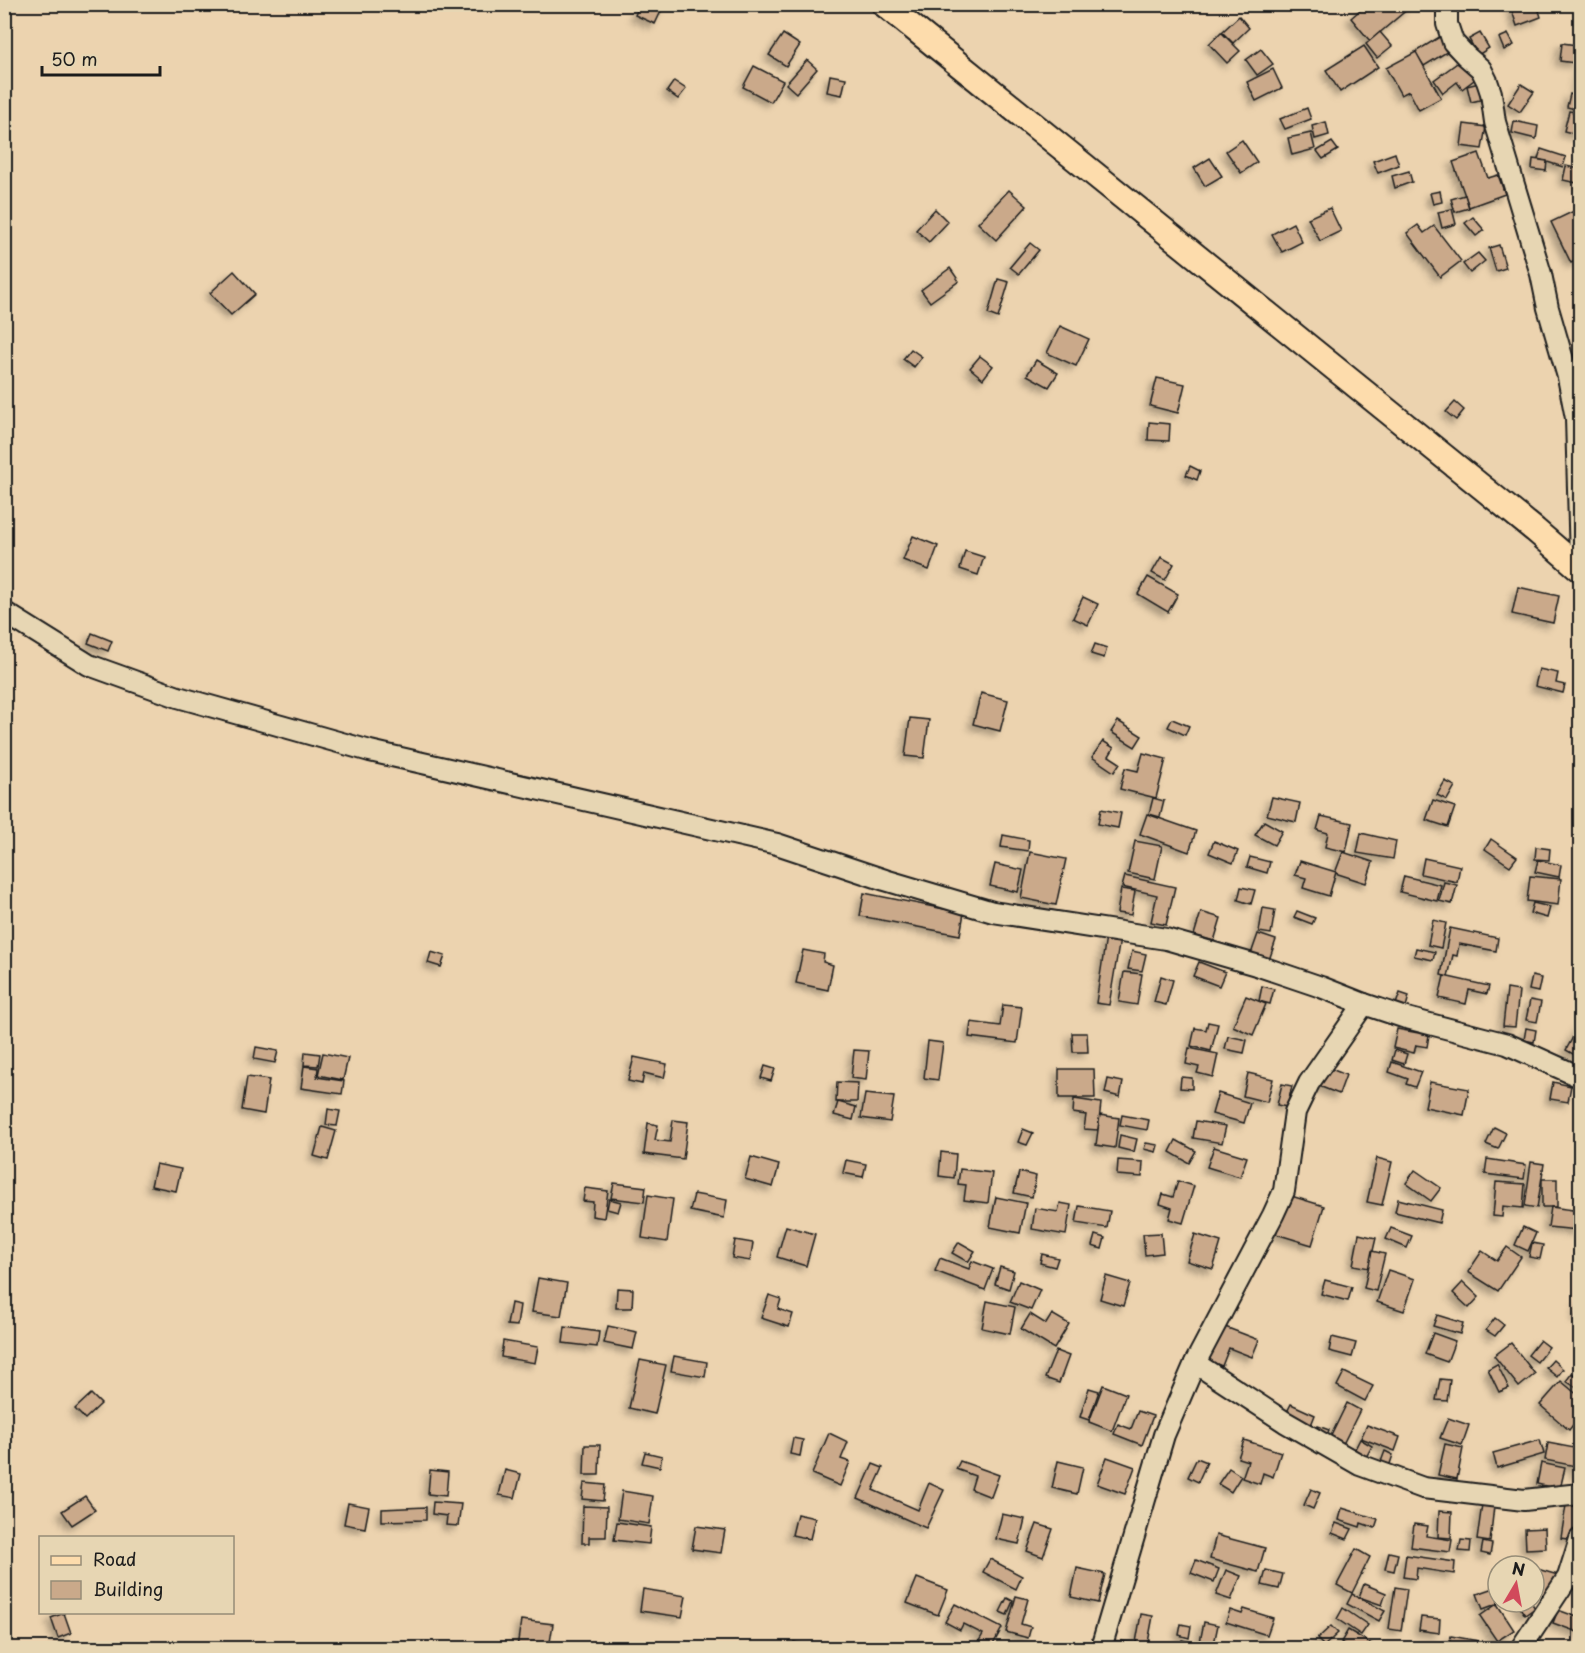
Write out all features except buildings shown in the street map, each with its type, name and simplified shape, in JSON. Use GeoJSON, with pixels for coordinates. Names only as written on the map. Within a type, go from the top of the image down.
{"type":"FeatureCollection","features":[{"type":"Feature","properties":{"kind":"main road"},"geometry":{"type":"LineString","coordinates":[[884,4],[1581,569]]}},
{"type":"Feature","properties":{"kind":"street"},"geometry":{"type":"LineString","coordinates":[[1447,4],[1448,24],[1453,42],[1481,69],[1491,93],[1495,122],[1541,274],[1548,308],[1568,377],[1576,418],[1581,561]]}},
{"type":"Feature","properties":{"kind":"street"},"geometry":{"type":"LineString","coordinates":[[4,612],[89,665],[178,697],[370,751],[777,844],[885,880],[993,912],[1166,939],[1256,965],[1403,1017],[1507,1044],[1581,1077]]}},
{"type":"Feature","properties":{"kind":"street"},"geometry":{"type":"LineString","coordinates":[[1101,1648],[1164,1435],[1195,1363],[1284,1191],[1295,1112],[1309,1083],[1364,1004]]}},
{"type":"Feature","properties":{"kind":"street"},"geometry":{"type":"LineString","coordinates":[[1195,1363],[1285,1422],[1360,1465],[1423,1488],[1524,1500],[1581,1494]]}},
{"type":"Feature","properties":{"kind":"street"},"geometry":{"type":"LineString","coordinates":[[1521,1648],[1568,1577],[1576,1569],[1581,1539]]}}]}
